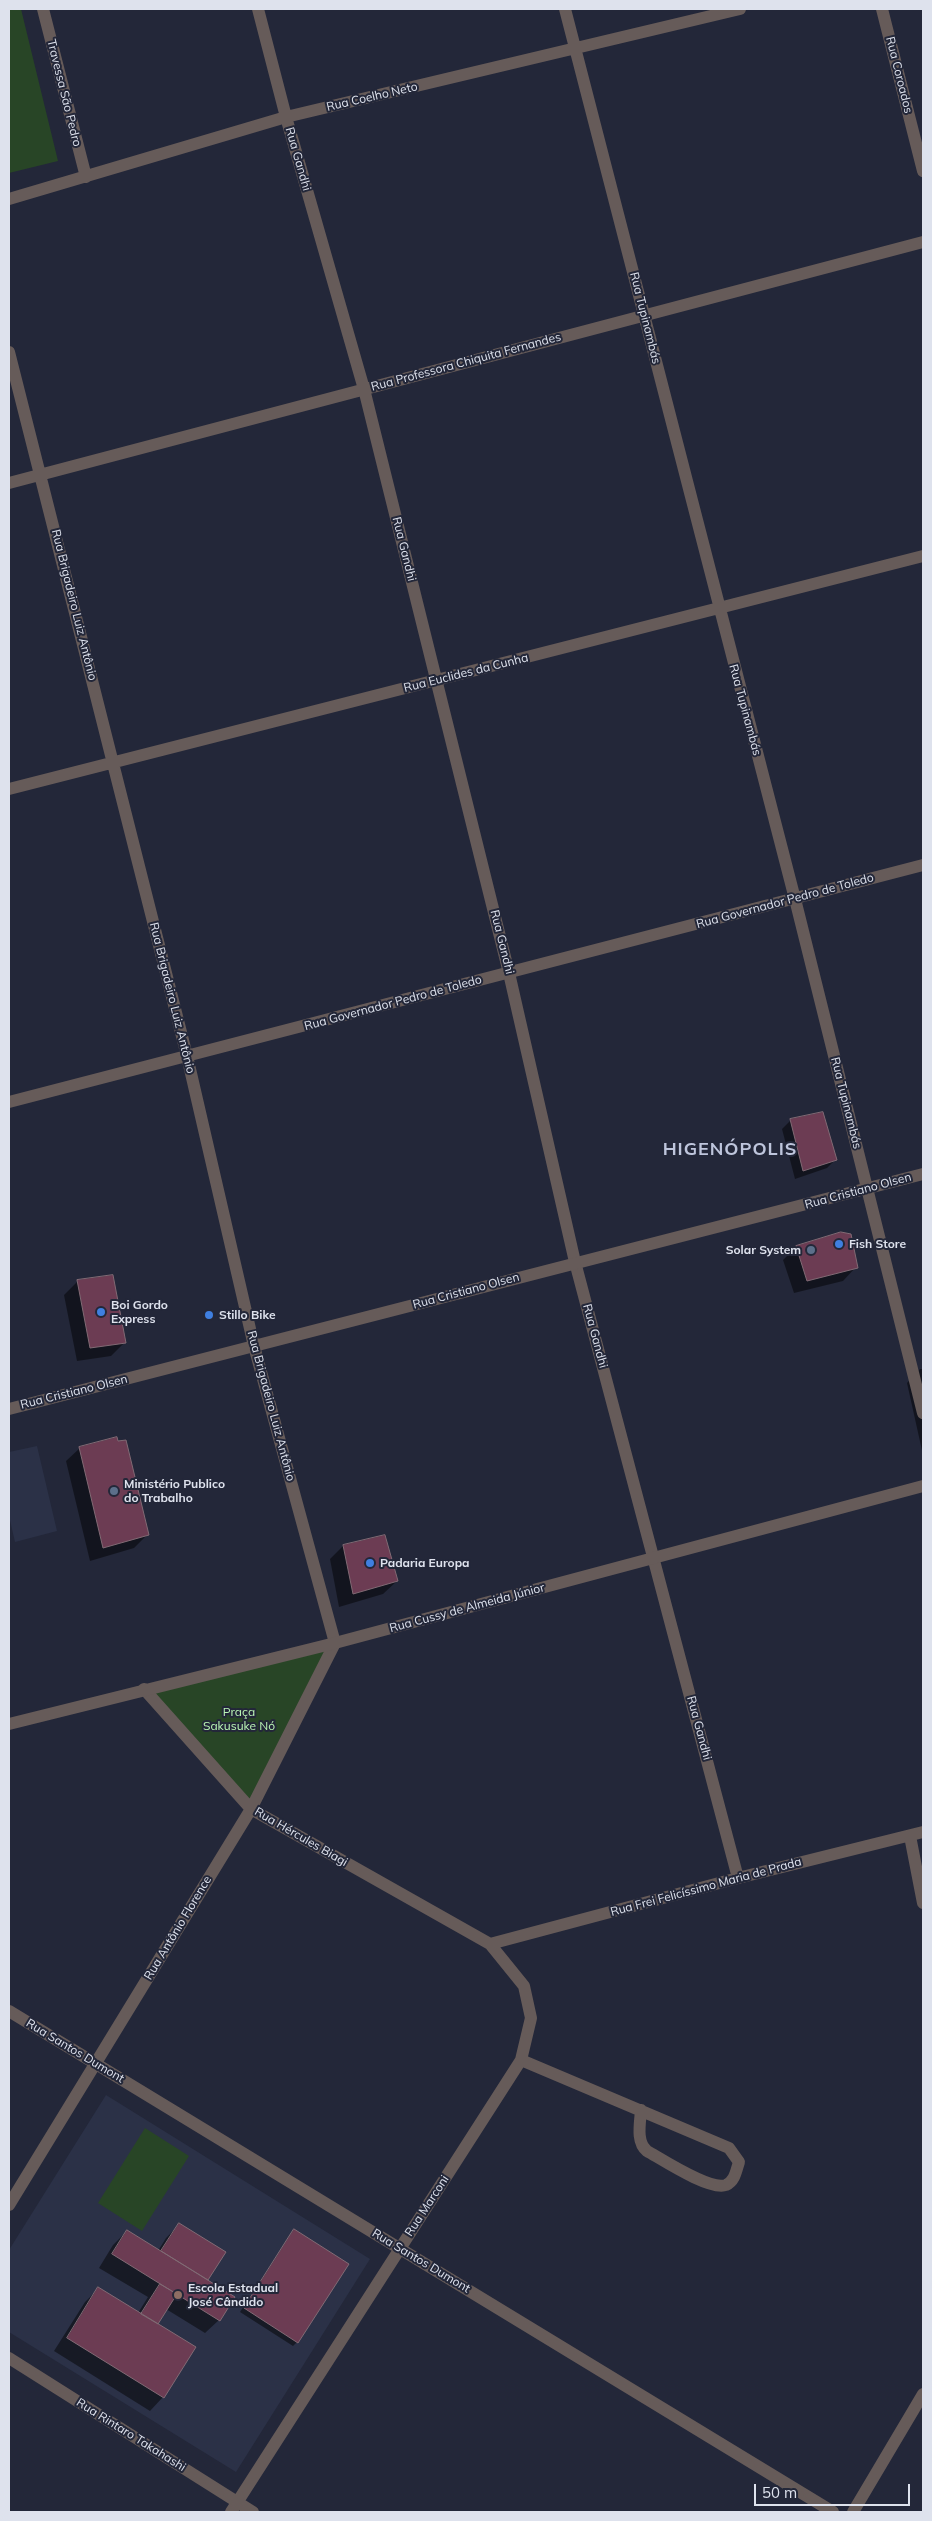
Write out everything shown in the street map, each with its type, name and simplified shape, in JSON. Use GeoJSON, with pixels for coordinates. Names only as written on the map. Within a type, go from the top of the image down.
{"type":"FeatureCollection","features":[{"type":"Feature","properties":{"kind":"street","name":"Travessa São Pedro"},"geometry":{"type":"LineString","coordinates":[[43,9],[86,177]]}},
{"type":"Feature","properties":{"kind":"street","name":"Rua Gandhi"},"geometry":{"type":"LineString","coordinates":[[258,9],[286,117],[364,388],[509,973],[575,1262],[655,1558],[738,1878]]}},
{"type":"Feature","properties":{"kind":"street","name":"Rua Tupinambás"},"geometry":{"type":"LineString","coordinates":[[565,9],[795,898],[923,1412]]}},
{"type":"Feature","properties":{"kind":"street","name":"Rua Coelho Neto"},"geometry":{"type":"LineString","coordinates":[[9,199],[286,117],[575,50],[740,9]]}},
{"type":"Feature","properties":{"kind":"street","name":"Rua Coroados"},"geometry":{"type":"LineString","coordinates":[[882,9],[923,171]]}},
{"type":"Feature","properties":{"kind":"street","name":"Rua Professora Chiquita Fernandes"},"geometry":{"type":"LineString","coordinates":[[9,483],[923,242]]}},
{"type":"Feature","properties":{"kind":"street","name":"Rua Brigadeiro Luiz Antônio"},"geometry":{"type":"LineString","coordinates":[[9,352],[187,1056],[254,1346],[335,1643]]}},
{"type":"Feature","properties":{"kind":"street","name":"Rua Euclides da Cunha"},"geometry":{"type":"LineString","coordinates":[[9,789],[923,556]]}},
{"type":"Feature","properties":{"kind":"street","name":"Rua Governador Pedro de Toledo"},"geometry":{"type":"LineString","coordinates":[[9,1102],[923,865]]}},
{"type":"Feature","properties":{"kind":"street","name":"Rua Cristiano Olsen"},"geometry":{"type":"LineString","coordinates":[[9,1409],[923,1174]]}},
{"type":"Feature","properties":{"kind":"street","name":"Rua Cussy de Almeida Júnior"},"geometry":{"type":"LineString","coordinates":[[9,1724],[335,1643],[923,1486]]}},
{"type":"Feature","properties":{"kind":"street","name":"Rua Antônio Florence"},"geometry":{"type":"LineString","coordinates":[[9,2205],[250,1809],[335,1643]]}},
{"type":"Feature","properties":{"kind":"street","name":"Rua Hércules Biagi"},"geometry":{"type":"LineString","coordinates":[[144,1689],[250,1809],[490,1944]]}},
{"type":"Feature","properties":{"kind":"street","name":"Rua Frei Felicíssimo Maria de Prada"},"geometry":{"type":"LineString","coordinates":[[490,1944],[738,1878],[923,1832]]}},
{"type":"Feature","properties":{"kind":"street"},"geometry":{"type":"LineString","coordinates":[[910,1836],[923,1903]]}},
{"type":"Feature","properties":{"kind":"street","name":"Rua Marconi"},"geometry":{"type":"LineString","coordinates":[[234,2507],[521,2060],[531,2018],[524,1986],[490,1944]]}},
{"type":"Feature","properties":{"kind":"street","name":"Rua Santos Dumont"},"geometry":{"type":"LineString","coordinates":[[9,2011],[833,2512]]}},
{"type":"Feature","properties":{"kind":"street"},"geometry":{"type":"LineString","coordinates":[[521,2060],[641,2110],[728,2148],[739,2162],[734,2179],[725,2185],[712,2185],[647,2152],[642,2147],[640,2140],[641,2110]]}},
{"type":"Feature","properties":{"kind":"street","name":"Rua Rintaro Takahashi"},"geometry":{"type":"LineString","coordinates":[[9,2358],[234,2507],[253,2512]]}},
{"type":"Feature","properties":{"kind":"street"},"geometry":{"type":"LineString","coordinates":[[853,2512],[923,2394]]}},
{"type":"Feature","properties":{"kind":"shaded area"},"geometry":{"type":"Polygon","coordinates":[[[37,1446],[57,1531],[15,1542],[9,1516],[9,1452],[37,1446]]]}},
{"type":"Feature","properties":{"kind":"shaded area","name":"Escola Estadual José Cândido"},"geometry":{"type":"Polygon","coordinates":[[[106,2095],[370,2259],[236,2472],[9,2332],[9,2250],[106,2095]]]}},
{"type":"Feature","properties":{"kind":"green space"},"geometry":{"type":"Polygon","coordinates":[[[9,9],[21,9],[58,161],[9,173],[9,9]]]}},
{"type":"Feature","properties":{"kind":"green space","name":"Praça Sakusuke Nó"},"geometry":{"type":"Polygon","coordinates":[[[332,1646],[249,1805],[150,1691],[332,1646]]]}},
{"type":"Feature","properties":{"kind":"green space"},"geometry":{"type":"Polygon","coordinates":[[[145,2128],[189,2156],[142,2231],[98,2203],[145,2128]]]}},
{"type":"Feature","properties":{"kind":"building"},"geometry":{"type":"Polygon","coordinates":[[[823,1112],[837,1160],[803,1171],[790,1119],[823,1112]]]}},
{"type":"Feature","properties":{"kind":"building"},"geometry":{"type":"Polygon","coordinates":[[[841,1232],[851,1234],[858,1268],[807,1281],[796,1246],[841,1232]]]}},
{"type":"Feature","properties":{"kind":"building","name":"Boi Gordo Express"},"geometry":{"type":"Polygon","coordinates":[[[113,1275],[126,1343],[90,1348],[77,1280],[113,1275]]]}},
{"type":"Feature","properties":{"kind":"building","name":"Ministério Publico do Trabalho"},"geometry":{"type":"Polygon","coordinates":[[[117,1437],[118,1441],[126,1440],[149,1535],[103,1548],[79,1447],[117,1437]]]}},
{"type":"Feature","properties":{"kind":"building","name":"Padaria Europa"},"geometry":{"type":"Polygon","coordinates":[[[385,1535],[398,1581],[353,1594],[343,1545],[385,1535]]]}},
{"type":"Feature","properties":{"kind":"building"},"geometry":{"type":"Polygon","coordinates":[[[179,2223],[226,2252],[208,2280],[161,2251],[179,2223]]]}},
{"type":"Feature","properties":{"kind":"building"},"geometry":{"type":"Polygon","coordinates":[[[294,2229],[349,2264],[298,2343],[244,2308],[294,2229]]]}},
{"type":"Feature","properties":{"kind":"building"},"geometry":{"type":"Polygon","coordinates":[[[127,2230],[235,2297],[220,2321],[112,2254],[127,2230]]]}},
{"type":"Feature","properties":{"kind":"building"},"geometry":{"type":"Polygon","coordinates":[[[160,2284],[177,2294],[158,2324],[141,2314],[160,2284]]]}},
{"type":"Feature","properties":{"kind":"building"},"geometry":{"type":"Polygon","coordinates":[[[98,2287],[196,2347],[164,2398],[67,2338],[98,2287]]]}},
{"type":"Feature","properties":{"kind":"place","name":"Fish Store"},"geometry":{"type":"Point","coordinates":[839,1244]}},
{"type":"Feature","properties":{"kind":"place","name":"Solar System"},"geometry":{"type":"Point","coordinates":[811,1250]}},
{"type":"Feature","properties":{"kind":"place","name":"Boi Gordo Express"},"geometry":{"type":"Point","coordinates":[101,1312]}},
{"type":"Feature","properties":{"kind":"place","name":"Stillo Bike"},"geometry":{"type":"Point","coordinates":[209,1315]}},
{"type":"Feature","properties":{"kind":"place","name":"Ministério Publico do Trabalho"},"geometry":{"type":"Point","coordinates":[114,1491]}},
{"type":"Feature","properties":{"kind":"place","name":"Padaria Europa"},"geometry":{"type":"Point","coordinates":[370,1563]}},
{"type":"Feature","properties":{"kind":"place","name":"Escola Estadual José Cândido"},"geometry":{"type":"Point","coordinates":[178,2295]}},
{"type":"Feature","properties":{"kind":"district","name":"HIGENÓPOLIS"},"geometry":{"type":"Point","coordinates":[730,1150]}}]}
